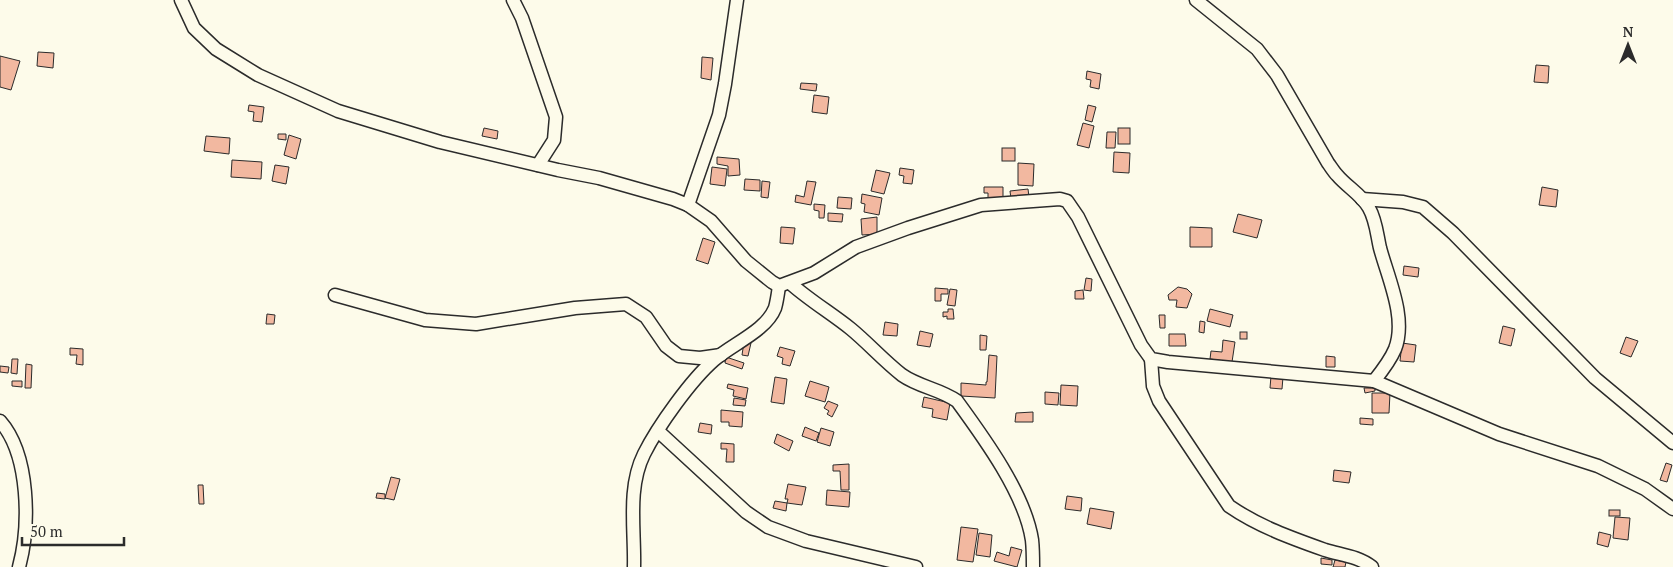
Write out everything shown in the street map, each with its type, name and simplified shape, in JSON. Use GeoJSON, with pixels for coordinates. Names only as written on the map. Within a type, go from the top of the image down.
{"type":"FeatureCollection","features":[{"type":"Feature","properties":{"kind":"street"},"geometry":{"type":"LineString","coordinates":[[181,0],[194,28],[216,49],[258,76],[338,111],[440,142],[599,178],[688,205],[711,221],[746,261],[772,282],[784,284],[851,329],[903,376],[957,401],[1011,484],[1022,506],[1032,540],[1033,567]]}},
{"type":"Feature","properties":{"kind":"street"},"geometry":{"type":"LineString","coordinates":[[513,0],[522,18],[556,117],[554,140],[538,165]]}},
{"type":"Feature","properties":{"kind":"street"},"geometry":{"type":"LineString","coordinates":[[688,205],[719,115],[737,0]]}},
{"type":"Feature","properties":{"kind":"street"},"geometry":{"type":"LineString","coordinates":[[1196,0],[1257,49],[1277,74],[1328,163],[1337,175],[1362,199],[1374,216],[1380,248],[1396,297],[1398,336],[1395,348],[1385,367],[1374,381]]}},
{"type":"Feature","properties":{"kind":"street"},"geometry":{"type":"LineString","coordinates":[[634,567],[634,482],[643,455],[658,430],[692,383],[721,355],[765,323],[775,307],[784,284],[814,273],[856,247],[981,205],[1060,199],[1067,201],[1073,207],[1141,345],[1151,359],[1153,386],[1159,401],[1229,506],[1244,517],[1291,538],[1359,559],[1372,567]]}},
{"type":"Feature","properties":{"kind":"street"},"geometry":{"type":"LineString","coordinates":[[1362,199],[1403,202],[1423,207],[1453,233],[1595,378],[1673,443]]}},
{"type":"Feature","properties":{"kind":"street"},"geometry":{"type":"LineString","coordinates":[[335,295],[425,320],[476,324],[575,308],[626,304],[646,317],[666,346],[679,356],[700,358],[721,355]]}},
{"type":"Feature","properties":{"kind":"street"},"geometry":{"type":"LineString","coordinates":[[1151,359],[1374,381],[1499,434],[1598,466],[1644,489],[1673,509]]}},
{"type":"Feature","properties":{"kind":"street"},"geometry":{"type":"LineString","coordinates":[[0,421],[12,442],[17,456],[26,495],[23,547],[19,567]]}},
{"type":"Feature","properties":{"kind":"street"},"geometry":{"type":"LineString","coordinates":[[658,430],[746,512],[768,526],[806,541],[916,567]]}},
{"type":"Feature","properties":{"kind":"building"},"geometry":{"type":"Polygon","coordinates":[[[38,52],[54,53],[53,68],[37,66],[38,52]]]}},
{"type":"Feature","properties":{"kind":"building"},"geometry":{"type":"Polygon","coordinates":[[[0,56],[20,61],[11,90],[0,87],[0,56]]]}},
{"type":"Feature","properties":{"kind":"building"},"geometry":{"type":"Polygon","coordinates":[[[702,57],[713,58],[711,80],[701,78],[702,57]]]}},
{"type":"Feature","properties":{"kind":"building"},"geometry":{"type":"Polygon","coordinates":[[[1536,65],[1549,66],[1548,83],[1534,82],[1536,65]]]}},
{"type":"Feature","properties":{"kind":"building"},"geometry":{"type":"Polygon","coordinates":[[[1087,71],[1101,74],[1099,89],[1090,87],[1091,80],[1086,79],[1087,71]]]}},
{"type":"Feature","properties":{"kind":"building"},"geometry":{"type":"Polygon","coordinates":[[[801,83],[817,84],[816,91],[800,89],[801,83]]]}},
{"type":"Feature","properties":{"kind":"building"},"geometry":{"type":"Polygon","coordinates":[[[814,95],[829,97],[827,114],[812,112],[814,95]]]}},
{"type":"Feature","properties":{"kind":"building"},"geometry":{"type":"Polygon","coordinates":[[[249,105],[264,107],[262,122],[253,121],[254,112],[248,111],[249,105]]]}},
{"type":"Feature","properties":{"kind":"building"},"geometry":{"type":"Polygon","coordinates":[[[1088,105],[1096,107],[1092,122],[1085,120],[1088,105]]]}},
{"type":"Feature","properties":{"kind":"building"},"geometry":{"type":"Polygon","coordinates":[[[1083,123],[1094,126],[1089,148],[1077,145],[1083,123]]]}},
{"type":"Feature","properties":{"kind":"building"},"geometry":{"type":"Polygon","coordinates":[[[484,128],[498,131],[497,139],[482,136],[484,128]]]}},
{"type":"Feature","properties":{"kind":"building"},"geometry":{"type":"Polygon","coordinates":[[[1118,128],[1130,128],[1130,144],[1118,144],[1118,128]]]}},
{"type":"Feature","properties":{"kind":"building"},"geometry":{"type":"Polygon","coordinates":[[[1107,132],[1116,132],[1115,148],[1106,148],[1107,132]]]}},
{"type":"Feature","properties":{"kind":"building"},"geometry":{"type":"Polygon","coordinates":[[[278,134],[286,134],[286,140],[278,139],[278,134]]]}},
{"type":"Feature","properties":{"kind":"building"},"geometry":{"type":"Polygon","coordinates":[[[289,135],[301,139],[296,159],[284,155],[289,135]]]}},
{"type":"Feature","properties":{"kind":"building"},"geometry":{"type":"Polygon","coordinates":[[[206,136],[230,138],[229,154],[204,151],[206,136]]]}},
{"type":"Feature","properties":{"kind":"building"},"geometry":{"type":"Polygon","coordinates":[[[1002,148],[1015,148],[1015,161],[1002,161],[1002,148]]]}},
{"type":"Feature","properties":{"kind":"building"},"geometry":{"type":"Polygon","coordinates":[[[1114,152],[1130,153],[1129,173],[1113,172],[1114,152]]]}},
{"type":"Feature","properties":{"kind":"building"},"geometry":{"type":"Polygon","coordinates":[[[717,157],[739,159],[740,175],[728,176],[728,166],[717,164],[717,157]]]}},
{"type":"Feature","properties":{"kind":"building"},"geometry":{"type":"Polygon","coordinates":[[[232,160],[262,162],[261,179],[231,177],[232,160]]]}},
{"type":"Feature","properties":{"kind":"building"},"geometry":{"type":"Polygon","coordinates":[[[1018,163],[1034,164],[1033,186],[1018,185],[1018,163]]]}},
{"type":"Feature","properties":{"kind":"building"},"geometry":{"type":"Polygon","coordinates":[[[275,165],[289,167],[286,184],[272,181],[275,165]]]}},
{"type":"Feature","properties":{"kind":"building"},"geometry":{"type":"Polygon","coordinates":[[[712,167],[727,169],[725,186],[710,184],[712,167]]]}},
{"type":"Feature","properties":{"kind":"building"},"geometry":{"type":"Polygon","coordinates":[[[900,168],[914,170],[912,184],[903,183],[904,176],[899,175],[900,168]]]}},
{"type":"Feature","properties":{"kind":"building"},"geometry":{"type":"Polygon","coordinates":[[[876,170],[890,173],[884,194],[871,191],[876,170]]]}},
{"type":"Feature","properties":{"kind":"building"},"geometry":{"type":"Polygon","coordinates":[[[745,179],[760,180],[760,191],[744,190],[745,179]]]}},
{"type":"Feature","properties":{"kind":"building"},"geometry":{"type":"Polygon","coordinates":[[[762,181],[770,182],[768,198],[761,197],[762,181]]]}},
{"type":"Feature","properties":{"kind":"building"},"geometry":{"type":"Polygon","coordinates":[[[807,181],[816,182],[811,205],[795,202],[796,195],[804,197],[807,181]]]}},
{"type":"Feature","properties":{"kind":"building"},"geometry":{"type":"Polygon","coordinates":[[[984,187],[1003,187],[1003,198],[988,198],[988,193],[984,193],[984,187]]]}},
{"type":"Feature","properties":{"kind":"building"},"geometry":{"type":"Polygon","coordinates":[[[1542,187],[1558,190],[1556,207],[1539,205],[1542,187]]]}},
{"type":"Feature","properties":{"kind":"building"},"geometry":{"type":"Polygon","coordinates":[[[1028,189],[1029,197],[1011,199],[1010,191],[1028,189]]]}},
{"type":"Feature","properties":{"kind":"building"},"geometry":{"type":"Polygon","coordinates":[[[862,194],[882,198],[879,215],[864,212],[865,204],[861,203],[862,194]]]}},
{"type":"Feature","properties":{"kind":"building"},"geometry":{"type":"Polygon","coordinates":[[[838,197],[852,198],[851,209],[837,208],[838,197]]]}},
{"type":"Feature","properties":{"kind":"building"},"geometry":{"type":"Polygon","coordinates":[[[814,204],[825,205],[824,218],[819,218],[819,211],[814,210],[814,204]]]}},
{"type":"Feature","properties":{"kind":"building"},"geometry":{"type":"Polygon","coordinates":[[[828,213],[843,214],[842,222],[828,221],[828,213]]]}},
{"type":"Feature","properties":{"kind":"building"},"geometry":{"type":"Polygon","coordinates":[[[1238,214],[1262,220],[1257,238],[1233,232],[1238,214]]]}},
{"type":"Feature","properties":{"kind":"building"},"geometry":{"type":"Polygon","coordinates":[[[877,217],[877,234],[862,235],[861,219],[877,217]]]}},
{"type":"Feature","properties":{"kind":"building"},"geometry":{"type":"Polygon","coordinates":[[[781,227],[795,228],[793,244],[780,243],[781,227]]]}},
{"type":"Feature","properties":{"kind":"building"},"geometry":{"type":"Polygon","coordinates":[[[1190,227],[1212,228],[1212,247],[1190,247],[1190,227]]]}},
{"type":"Feature","properties":{"kind":"building"},"geometry":{"type":"Polygon","coordinates":[[[703,238],[715,242],[708,264],[696,260],[703,238]]]}},
{"type":"Feature","properties":{"kind":"building"},"geometry":{"type":"Polygon","coordinates":[[[1404,266],[1419,268],[1418,277],[1403,275],[1404,266]]]}},
{"type":"Feature","properties":{"kind":"building"},"geometry":{"type":"Polygon","coordinates":[[[1086,278],[1092,279],[1091,291],[1084,290],[1086,278]]]}},
{"type":"Feature","properties":{"kind":"building"},"geometry":{"type":"Polygon","coordinates":[[[1178,287],[1187,289],[1192,294],[1187,308],[1176,307],[1177,300],[1169,300],[1168,295],[1178,287]]]}},
{"type":"Feature","properties":{"kind":"building"},"geometry":{"type":"Polygon","coordinates":[[[935,288],[948,289],[948,294],[941,294],[941,301],[935,301],[935,288]]]}},
{"type":"Feature","properties":{"kind":"building"},"geometry":{"type":"Polygon","coordinates":[[[950,289],[957,290],[955,306],[947,305],[950,289]]]}},
{"type":"Feature","properties":{"kind":"building"},"geometry":{"type":"Polygon","coordinates":[[[1083,290],[1084,299],[1075,299],[1075,291],[1083,290]]]}},
{"type":"Feature","properties":{"kind":"building"},"geometry":{"type":"Polygon","coordinates":[[[948,309],[953,309],[954,319],[947,319],[947,316],[943,317],[943,312],[948,312],[948,309]]]}},
{"type":"Feature","properties":{"kind":"building"},"geometry":{"type":"Polygon","coordinates":[[[1210,309],[1233,315],[1230,327],[1207,321],[1210,309]]]}},
{"type":"Feature","properties":{"kind":"building"},"geometry":{"type":"Polygon","coordinates":[[[267,314],[275,315],[274,324],[266,324],[267,314]]]}},
{"type":"Feature","properties":{"kind":"building"},"geometry":{"type":"Polygon","coordinates":[[[1159,315],[1165,315],[1165,328],[1160,328],[1159,315]]]}},
{"type":"Feature","properties":{"kind":"building"},"geometry":{"type":"Polygon","coordinates":[[[1200,321],[1205,322],[1204,333],[1199,332],[1200,321]]]}},
{"type":"Feature","properties":{"kind":"building"},"geometry":{"type":"Polygon","coordinates":[[[885,322],[898,324],[897,336],[883,335],[885,322]]]}},
{"type":"Feature","properties":{"kind":"building"},"geometry":{"type":"Polygon","coordinates":[[[1503,326],[1515,329],[1511,346],[1499,343],[1503,326]]]}},
{"type":"Feature","properties":{"kind":"building"},"geometry":{"type":"Polygon","coordinates":[[[920,331],[933,334],[930,347],[917,345],[920,331]]]}},
{"type":"Feature","properties":{"kind":"building"},"geometry":{"type":"Polygon","coordinates":[[[1240,332],[1247,332],[1247,339],[1240,339],[1240,332]]]}},
{"type":"Feature","properties":{"kind":"building"},"geometry":{"type":"Polygon","coordinates":[[[1169,334],[1185,334],[1186,346],[1169,346],[1169,334]]]}},
{"type":"Feature","properties":{"kind":"building"},"geometry":{"type":"Polygon","coordinates":[[[980,335],[987,336],[986,350],[980,350],[980,335]]]}},
{"type":"Feature","properties":{"kind":"building"},"geometry":{"type":"Polygon","coordinates":[[[1626,337],[1638,341],[1631,357],[1620,353],[1626,337]]]}},
{"type":"Feature","properties":{"kind":"building"},"geometry":{"type":"Polygon","coordinates":[[[1223,340],[1235,342],[1232,362],[1210,359],[1211,351],[1222,352],[1223,340]]]}},
{"type":"Feature","properties":{"kind":"building"},"geometry":{"type":"Polygon","coordinates":[[[744,342],[751,343],[748,356],[742,355],[744,342]]]}},
{"type":"Feature","properties":{"kind":"building"},"geometry":{"type":"Polygon","coordinates":[[[1402,343],[1416,345],[1414,362],[1400,361],[1402,343]]]}},
{"type":"Feature","properties":{"kind":"building"},"geometry":{"type":"Polygon","coordinates":[[[780,347],[795,351],[790,366],[782,364],[783,358],[777,356],[780,347]]]}},
{"type":"Feature","properties":{"kind":"building"},"geometry":{"type":"Polygon","coordinates":[[[70,348],[83,349],[83,365],[76,364],[77,355],[70,355],[70,348]]]}},
{"type":"Feature","properties":{"kind":"building"},"geometry":{"type":"Polygon","coordinates":[[[989,355],[997,356],[995,398],[961,396],[961,383],[986,385],[989,355]]]}},
{"type":"Feature","properties":{"kind":"building"},"geometry":{"type":"Polygon","coordinates":[[[1326,356],[1335,357],[1335,367],[1326,367],[1326,356]]]}},
{"type":"Feature","properties":{"kind":"building"},"geometry":{"type":"Polygon","coordinates":[[[726,357],[744,363],[742,369],[725,363],[726,357]]]}},
{"type":"Feature","properties":{"kind":"building"},"geometry":{"type":"Polygon","coordinates":[[[12,359],[18,359],[17,374],[11,373],[12,359]]]}},
{"type":"Feature","properties":{"kind":"building"},"geometry":{"type":"Polygon","coordinates":[[[26,364],[32,365],[31,388],[25,388],[26,364]]]}},
{"type":"Feature","properties":{"kind":"building"},"geometry":{"type":"Polygon","coordinates":[[[0,366],[9,367],[8,373],[0,372],[0,366]]]}},
{"type":"Feature","properties":{"kind":"building"},"geometry":{"type":"Polygon","coordinates":[[[1271,376],[1283,377],[1282,389],[1270,388],[1271,376]]]}},
{"type":"Feature","properties":{"kind":"building"},"geometry":{"type":"Polygon","coordinates":[[[775,377],[787,379],[784,404],[771,402],[775,377]]]}},
{"type":"Feature","properties":{"kind":"building"},"geometry":{"type":"Polygon","coordinates":[[[12,381],[22,381],[22,387],[12,386],[12,381]]]}},
{"type":"Feature","properties":{"kind":"building"},"geometry":{"type":"Polygon","coordinates":[[[810,381],[829,387],[825,402],[805,396],[810,381]]]}},
{"type":"Feature","properties":{"kind":"building"},"geometry":{"type":"Polygon","coordinates":[[[728,384],[748,388],[746,399],[733,396],[734,390],[727,388],[728,384]]]}},
{"type":"Feature","properties":{"kind":"building"},"geometry":{"type":"Polygon","coordinates":[[[1061,385],[1078,386],[1077,406],[1060,405],[1061,385]]]}},
{"type":"Feature","properties":{"kind":"building"},"geometry":{"type":"Polygon","coordinates":[[[1364,388],[1375,388],[1375,391],[1365,393],[1364,388]]]}},
{"type":"Feature","properties":{"kind":"building"},"geometry":{"type":"Polygon","coordinates":[[[1045,392],[1059,393],[1058,405],[1045,404],[1045,392]]]}},
{"type":"Feature","properties":{"kind":"building"},"geometry":{"type":"Polygon","coordinates":[[[1372,393],[1390,393],[1389,413],[1372,413],[1372,393]]]}},
{"type":"Feature","properties":{"kind":"building"},"geometry":{"type":"Polygon","coordinates":[[[924,397],[950,403],[947,420],[932,417],[933,409],[922,407],[924,397]]]}},
{"type":"Feature","properties":{"kind":"building"},"geometry":{"type":"Polygon","coordinates":[[[734,398],[746,400],[745,406],[733,405],[734,398]]]}},
{"type":"Feature","properties":{"kind":"building"},"geometry":{"type":"Polygon","coordinates":[[[828,401],[838,405],[832,417],[827,414],[829,411],[824,408],[828,401]]]}},
{"type":"Feature","properties":{"kind":"building"},"geometry":{"type":"Polygon","coordinates":[[[721,410],[743,412],[742,427],[729,426],[729,422],[721,422],[721,410]]]}},
{"type":"Feature","properties":{"kind":"building"},"geometry":{"type":"Polygon","coordinates":[[[1033,412],[1033,422],[1015,422],[1016,413],[1033,412]]]}},
{"type":"Feature","properties":{"kind":"building"},"geometry":{"type":"Polygon","coordinates":[[[1360,418],[1373,419],[1373,425],[1360,424],[1360,418]]]}},
{"type":"Feature","properties":{"kind":"building"},"geometry":{"type":"Polygon","coordinates":[[[700,423],[712,425],[711,434],[698,432],[700,423]]]}},
{"type":"Feature","properties":{"kind":"building"},"geometry":{"type":"Polygon","coordinates":[[[805,427],[819,433],[816,441],[802,436],[805,427]]]}},
{"type":"Feature","properties":{"kind":"building"},"geometry":{"type":"Polygon","coordinates":[[[821,428],[834,432],[830,446],[817,442],[821,428]]]}},
{"type":"Feature","properties":{"kind":"building"},"geometry":{"type":"Polygon","coordinates":[[[777,434],[793,441],[789,451],[774,443],[777,434]]]}},
{"type":"Feature","properties":{"kind":"building"},"geometry":{"type":"Polygon","coordinates":[[[721,443],[734,444],[734,462],[726,462],[727,449],[721,449],[721,443]]]}},
{"type":"Feature","properties":{"kind":"building"},"geometry":{"type":"Polygon","coordinates":[[[1666,463],[1672,465],[1667,482],[1660,480],[1666,463]]]}},
{"type":"Feature","properties":{"kind":"building"},"geometry":{"type":"Polygon","coordinates":[[[849,464],[849,490],[841,490],[840,471],[833,471],[833,465],[849,464]]]}},
{"type":"Feature","properties":{"kind":"building"},"geometry":{"type":"Polygon","coordinates":[[[1334,470],[1351,472],[1349,483],[1333,481],[1334,470]]]}},
{"type":"Feature","properties":{"kind":"building"},"geometry":{"type":"Polygon","coordinates":[[[391,477],[400,479],[394,500],[385,498],[391,477]]]}},
{"type":"Feature","properties":{"kind":"building"},"geometry":{"type":"Polygon","coordinates":[[[788,484],[806,487],[802,505],[787,503],[788,499],[785,499],[788,484]]]}},
{"type":"Feature","properties":{"kind":"building"},"geometry":{"type":"Polygon","coordinates":[[[198,485],[203,485],[204,504],[199,504],[198,485]]]}},
{"type":"Feature","properties":{"kind":"building"},"geometry":{"type":"Polygon","coordinates":[[[827,490],[850,492],[849,507],[826,505],[827,490]]]}},
{"type":"Feature","properties":{"kind":"building"},"geometry":{"type":"Polygon","coordinates":[[[377,493],[385,494],[385,499],[376,498],[377,493]]]}},
{"type":"Feature","properties":{"kind":"building"},"geometry":{"type":"Polygon","coordinates":[[[1067,496],[1082,498],[1081,511],[1065,509],[1067,496]]]}},
{"type":"Feature","properties":{"kind":"building"},"geometry":{"type":"Polygon","coordinates":[[[775,501],[787,503],[786,511],[773,508],[775,501]]]}},
{"type":"Feature","properties":{"kind":"building"},"geometry":{"type":"Polygon","coordinates":[[[1090,508],[1114,512],[1111,529],[1087,524],[1090,508]]]}},
{"type":"Feature","properties":{"kind":"building"},"geometry":{"type":"Polygon","coordinates":[[[1609,510],[1620,510],[1620,516],[1609,516],[1609,510]]]}},
{"type":"Feature","properties":{"kind":"building"},"geometry":{"type":"Polygon","coordinates":[[[1615,517],[1630,518],[1628,540],[1613,538],[1615,517]]]}},
{"type":"Feature","properties":{"kind":"building"},"geometry":{"type":"Polygon","coordinates":[[[961,527],[978,529],[973,562],[957,560],[961,527]]]}},
{"type":"Feature","properties":{"kind":"building"},"geometry":{"type":"Polygon","coordinates":[[[1599,532],[1611,535],[1608,547],[1597,544],[1599,532]]]}},
{"type":"Feature","properties":{"kind":"building"},"geometry":{"type":"Polygon","coordinates":[[[979,533],[992,535],[990,557],[976,555],[979,533]]]}},
{"type":"Feature","properties":{"kind":"building"},"geometry":{"type":"Polygon","coordinates":[[[1011,547],[1022,550],[1017,567],[994,561],[997,552],[1009,556],[1011,547]]]}},
{"type":"Feature","properties":{"kind":"building"},"geometry":{"type":"Polygon","coordinates":[[[1321,558],[1332,560],[1332,565],[1321,564],[1321,558]]]}},
{"type":"Feature","properties":{"kind":"building"},"geometry":{"type":"Polygon","coordinates":[[[1335,560],[1346,562],[1345,567],[1333,567],[1335,560]]]}}]}
